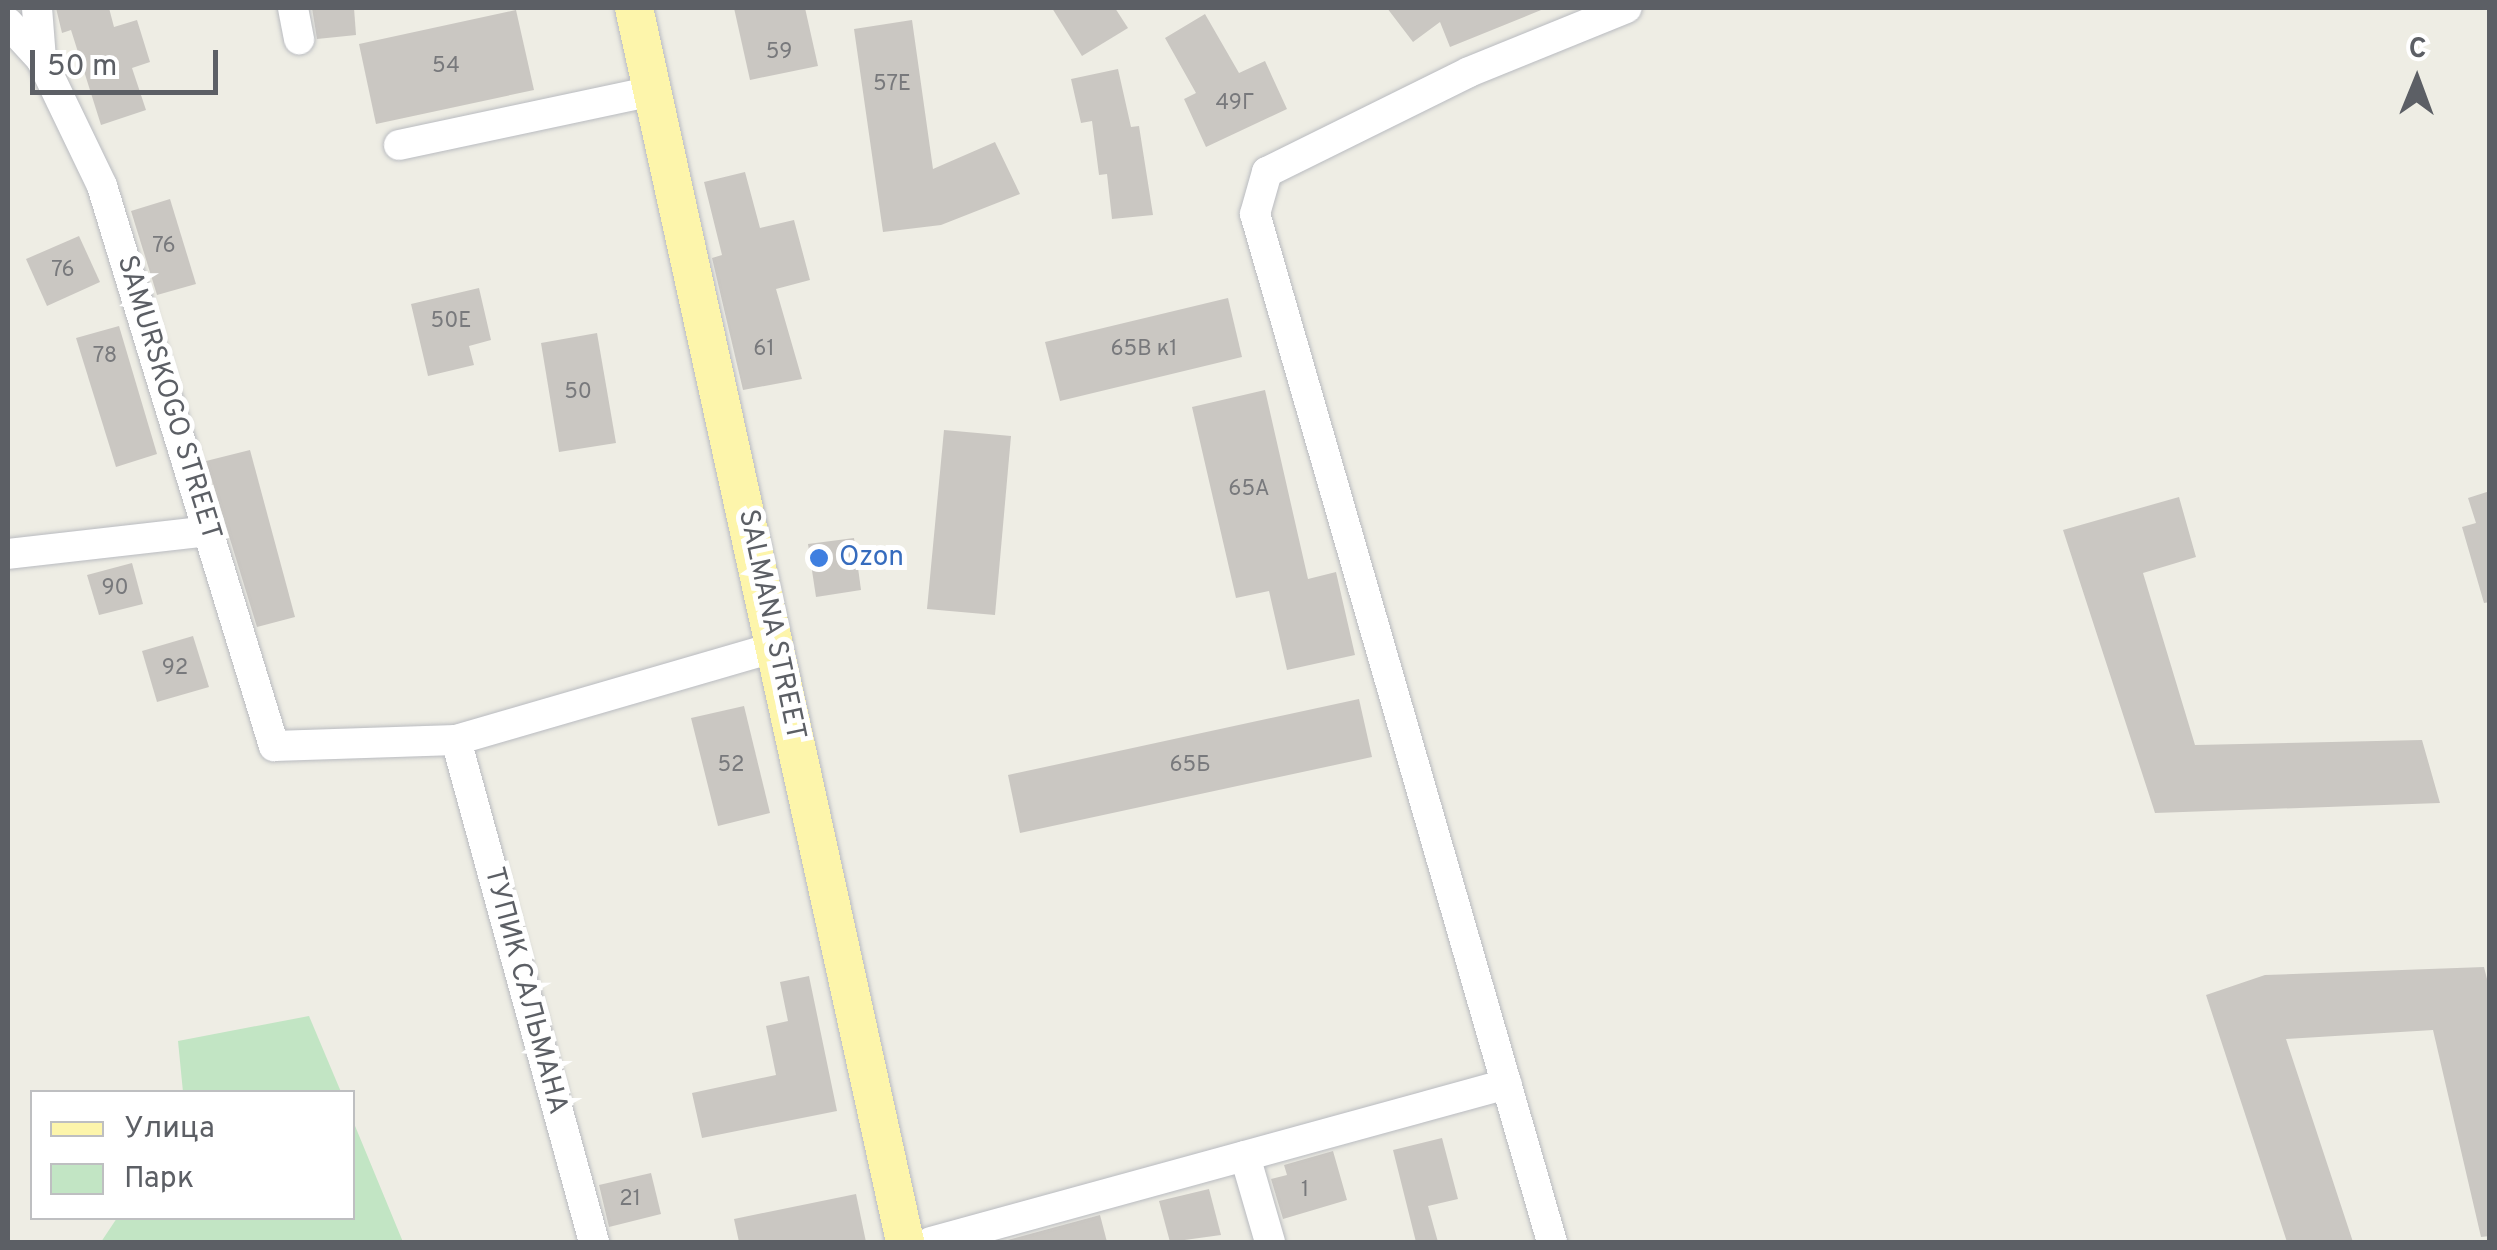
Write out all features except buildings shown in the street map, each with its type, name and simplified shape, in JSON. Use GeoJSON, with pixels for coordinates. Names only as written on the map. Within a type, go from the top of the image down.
{"type":"FeatureCollection","features":[{"type":"Feature","properties":{"kind":"main road","name":"SALMANA STREET"},"geometry":{"type":"LineString","coordinates":[[634,8],[906,1242]]}},
{"type":"Feature","properties":{"kind":"street","name":"SAMURSKOGO STREET"},"geometry":{"type":"LineString","coordinates":[[37,8],[41,59]]}},
{"type":"Feature","properties":{"kind":"street"},"geometry":{"type":"LineString","coordinates":[[293,8],[299,39]]}},
{"type":"Feature","properties":{"kind":"street"},"geometry":{"type":"LineString","coordinates":[[1552,1242],[1255,214],[1267,172],[1468,72],[1627,8]]}},
{"type":"Feature","properties":{"kind":"street","name":"SAMURSKOGO STREET"},"geometry":{"type":"LineString","coordinates":[[8,23],[41,59],[102,186],[274,746],[456,740]]}},
{"type":"Feature","properties":{"kind":"street"},"geometry":{"type":"LineString","coordinates":[[399,145],[654,91]]}},
{"type":"Feature","properties":{"kind":"street"},"geometry":{"type":"LineString","coordinates":[[8,554],[209,531]]}},
{"type":"Feature","properties":{"kind":"street"},"geometry":{"type":"LineString","coordinates":[[456,740],[776,647]]}},
{"type":"Feature","properties":{"kind":"street","name":"ТУПИК САЛЬМАНА"},"geometry":{"type":"LineString","coordinates":[[456,740],[594,1242]]}},
{"type":"Feature","properties":{"kind":"street"},"geometry":{"type":"LineString","coordinates":[[931,1242],[1507,1084]]}},
{"type":"Feature","properties":{"kind":"street"},"geometry":{"type":"LineString","coordinates":[[1246,1156],[1270,1242]]}},
{"type":"Feature","properties":{"kind":"green space"},"geometry":{"type":"Polygon","coordinates":[[[309,1016],[340,1090],[183,1090],[178,1041],[309,1016]]]}},
{"type":"Feature","properties":{"kind":"green space"},"geometry":{"type":"Polygon","coordinates":[[[355,1126],[403,1242],[101,1242],[116,1220],[355,1220],[355,1126]]]}},
{"type":"Feature","properties":{"kind":"place","name":"Ozon"},"geometry":{"type":"Point","coordinates":[819,558]}}]}
